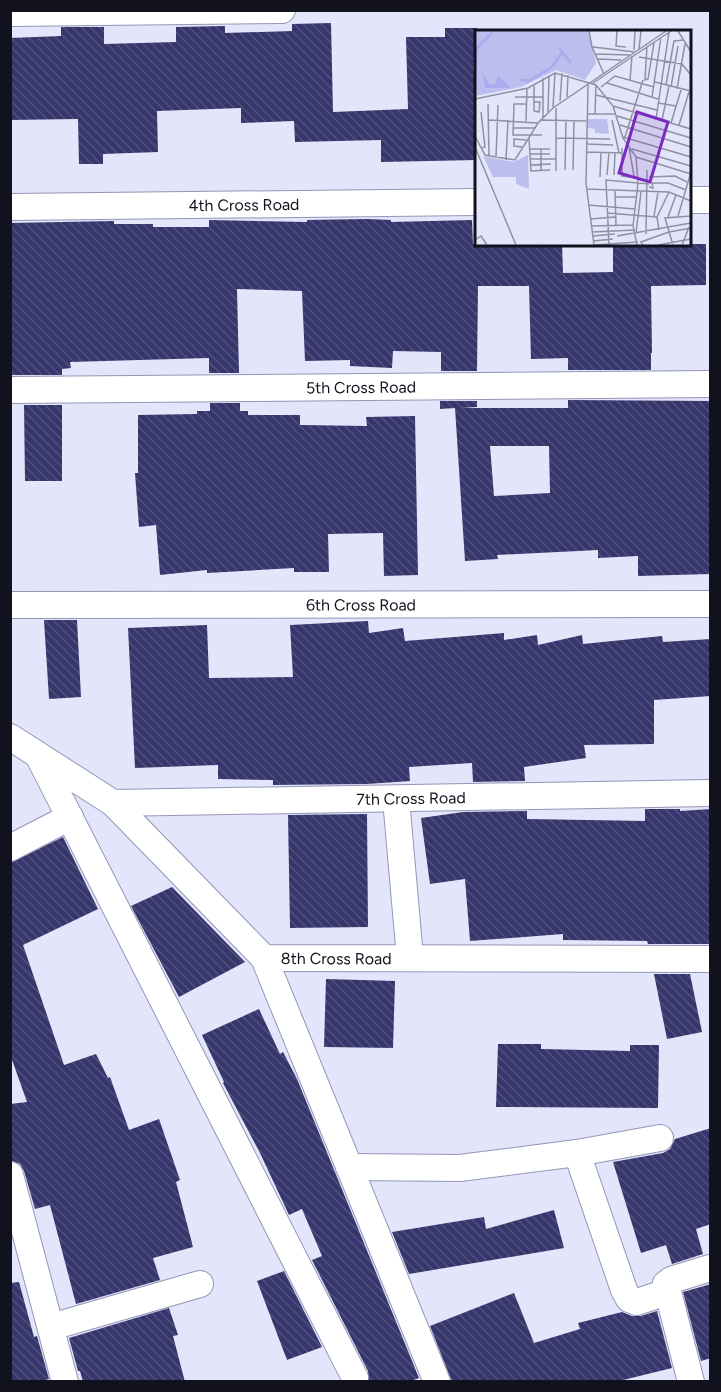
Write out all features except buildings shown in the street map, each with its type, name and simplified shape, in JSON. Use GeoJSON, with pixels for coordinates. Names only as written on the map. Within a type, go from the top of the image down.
{"type":"FeatureCollection","features":[{"type":"Feature","properties":{"kind":"street"},"geometry":{"type":"LineString","coordinates":[[10,13],[282,10]]}},
{"type":"Feature","properties":{"kind":"street"},"geometry":{"type":"LineString","coordinates":[[691,200],[711,200]]}},
{"type":"Feature","properties":{"kind":"street","name":"4th Cross Road"},"geometry":{"type":"LineString","coordinates":[[10,207],[475,202]]}},
{"type":"Feature","properties":{"kind":"street","name":"5th Cross Road"},"geometry":{"type":"LineString","coordinates":[[10,390],[711,384]]}},
{"type":"Feature","properties":{"kind":"street","name":"6th Cross Road"},"geometry":{"type":"LineString","coordinates":[[10,605],[711,604]]}},
{"type":"Feature","properties":{"kind":"street","name":"8th Cross Road"},"geometry":{"type":"LineString","coordinates":[[10,737],[113,803],[264,958],[711,959]]}},
{"type":"Feature","properties":{"kind":"street"},"geometry":{"type":"LineString","coordinates":[[39,757],[350,1380]]}},
{"type":"Feature","properties":{"kind":"street","name":"7th Cross Road"},"geometry":{"type":"LineString","coordinates":[[113,803],[711,793]]}},
{"type":"Feature","properties":{"kind":"street"},"geometry":{"type":"LineString","coordinates":[[396,798],[410,958]]}},
{"type":"Feature","properties":{"kind":"street"},"geometry":{"type":"LineString","coordinates":[[10,848],[70,817]]}},
{"type":"Feature","properties":{"kind":"street"},"geometry":{"type":"LineString","coordinates":[[264,958],[437,1382]]}},
{"type":"Feature","properties":{"kind":"street"},"geometry":{"type":"LineString","coordinates":[[349,1167],[460,1168],[577,1153],[660,1138]]}},
{"type":"Feature","properties":{"kind":"street"},"geometry":{"type":"LineString","coordinates":[[577,1153],[628,1299],[637,1302],[667,1292]]}},
{"type":"Feature","properties":{"kind":"street"},"geometry":{"type":"LineString","coordinates":[[10,1176],[65,1382]]}},
{"type":"Feature","properties":{"kind":"street"},"geometry":{"type":"LineString","coordinates":[[691,1382],[666,1284],[670,1280],[711,1268]]}},
{"type":"Feature","properties":{"kind":"street"},"geometry":{"type":"LineString","coordinates":[[51,1327],[200,1284]]}}]}
